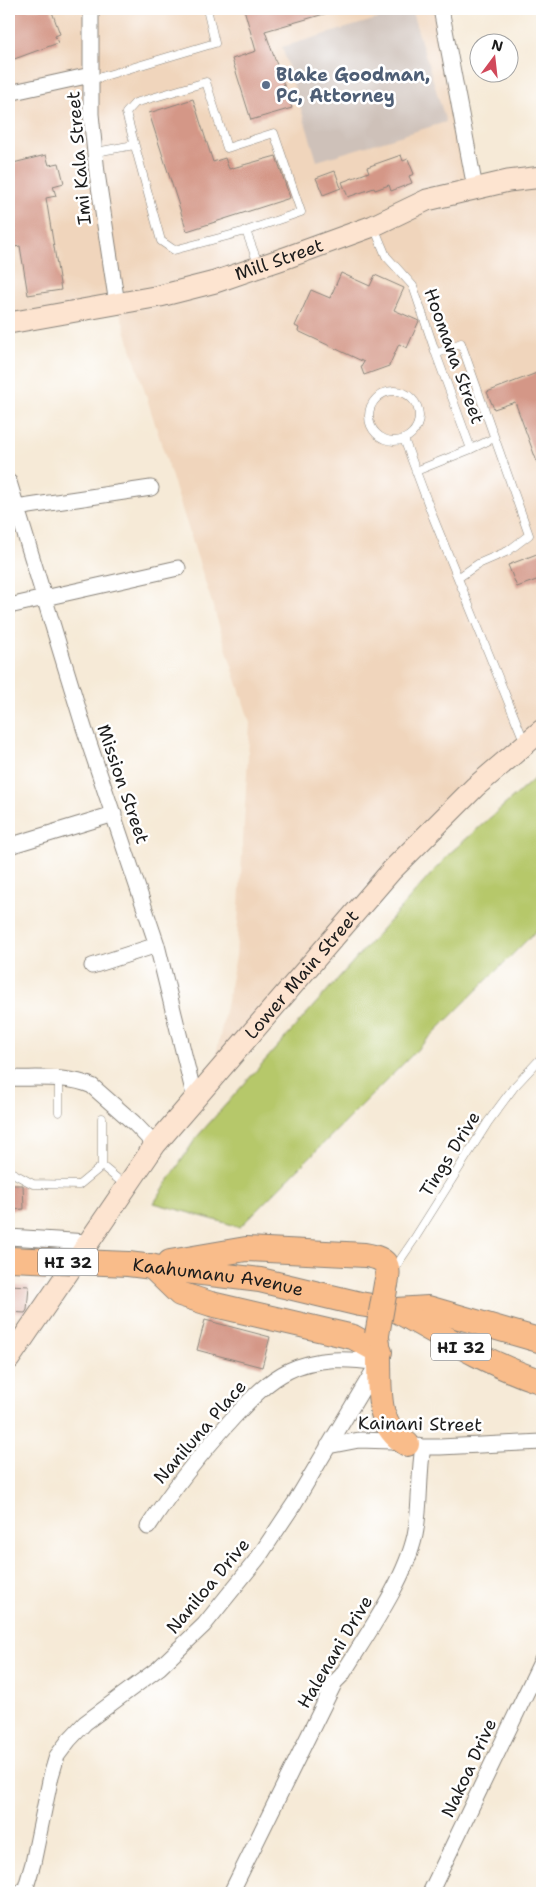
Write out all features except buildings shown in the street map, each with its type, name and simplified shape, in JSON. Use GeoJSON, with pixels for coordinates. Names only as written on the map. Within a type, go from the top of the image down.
{"type":"FeatureCollection","features":[{"type":"Feature","properties":{"kind":"main road"},"geometry":{"type":"LineString","coordinates":[[152,1266],[187,1258],[246,1249],[374,1256],[384,1261],[388,1277],[378,1350],[381,1402],[386,1425],[393,1435],[415,1446]]}},
{"type":"Feature","properties":{"kind":"main road","name":"Kaahumanu Avenue"},"geometry":{"type":"LineString","coordinates":[[9,1259],[152,1266],[260,1280],[360,1304],[396,1310],[428,1308],[542,1341]]}},
{"type":"Feature","properties":{"kind":"main road"},"geometry":{"type":"LineString","coordinates":[[152,1266],[180,1294],[211,1304],[353,1337],[378,1350]]}},
{"type":"Feature","properties":{"kind":"main road","name":"Kaahumanu Avenue"},"geometry":{"type":"LineString","coordinates":[[396,1310],[455,1344],[503,1368],[542,1382]]}},
{"type":"Feature","properties":{"kind":"street","name":"Imi Kala Street"},"geometry":{"type":"LineString","coordinates":[[92,9],[91,114],[116,304]]}},
{"type":"Feature","properties":{"kind":"street"},"geometry":{"type":"LineString","coordinates":[[446,10],[475,188]]}},
{"type":"Feature","properties":{"kind":"street"},"geometry":{"type":"LineString","coordinates":[[9,93],[91,78]]}},
{"type":"Feature","properties":{"kind":"street","name":"Mill Street"},"geometry":{"type":"LineString","coordinates":[[9,323],[160,296],[206,284],[260,267],[373,226],[427,200],[508,181],[542,177]]}},
{"type":"Feature","properties":{"kind":"street","name":"Mission Street"},"geometry":{"type":"LineString","coordinates":[[9,482],[13,509],[157,945],[195,1099]]}},
{"type":"Feature","properties":{"kind":"street"},"geometry":{"type":"LineString","coordinates":[[13,509],[151,488]]}},
{"type":"Feature","properties":{"kind":"street"},"geometry":{"type":"LineString","coordinates":[[9,606],[178,568]]}},
{"type":"Feature","properties":{"kind":"street","name":"Lower Main Street"},"geometry":{"type":"LineString","coordinates":[[9,1358],[155,1145],[392,870],[475,787],[542,730]]}},
{"type":"Feature","properties":{"kind":"street"},"geometry":{"type":"LineString","coordinates":[[9,846],[114,814]]}},
{"type":"Feature","properties":{"kind":"street"},"geometry":{"type":"LineString","coordinates":[[92,966],[157,945]]}},
{"type":"Feature","properties":{"kind":"street"},"geometry":{"type":"LineString","coordinates":[[9,1078],[59,1079],[92,1086],[134,1123],[155,1145]]}},
{"type":"Feature","properties":{"kind":"street"},"geometry":{"type":"LineString","coordinates":[[9,1237],[88,1242]]}},
{"type":"Feature","properties":{"kind":"street","name":"Naniloa Drive"},"geometry":{"type":"LineString","coordinates":[[24,1891],[33,1863],[51,1776],[58,1756],[69,1740],[85,1723],[159,1668],[204,1625],[258,1558],[294,1504],[328,1446],[378,1350]]}},
{"type":"Feature","properties":{"kind":"street","name":"Naniluna Place"},"geometry":{"type":"LineString","coordinates":[[148,1527],[207,1447],[256,1394],[276,1377],[300,1366],[327,1360],[360,1360],[378,1350]]}},
{"type":"Feature","properties":{"kind":"street","name":"Kainani Street"},"geometry":{"type":"LineString","coordinates":[[328,1446],[344,1442],[368,1440],[391,1441],[415,1446],[542,1442]]}},
{"type":"Feature","properties":{"kind":"street","name":"Halenani Drive"},"geometry":{"type":"LineString","coordinates":[[231,1893],[335,1682],[342,1675],[387,1601],[410,1552],[415,1535],[420,1502],[420,1467],[415,1446]]}},
{"type":"Feature","properties":{"kind":"street","name":"Nakoa Drive"},"geometry":{"type":"LineString","coordinates":[[430,1893],[542,1660]]}},
{"type":"Feature","properties":{"kind":"lane"},"geometry":{"type":"LineString","coordinates":[[91,78],[215,43],[207,9]]}},
{"type":"Feature","properties":{"kind":"lane"},"geometry":{"type":"LineString","coordinates":[[206,82],[227,148],[274,132],[301,212],[246,231],[174,250],[161,241],[134,145],[126,113],[135,103],[206,82]]}},
{"type":"Feature","properties":{"kind":"lane"},"geometry":{"type":"LineString","coordinates":[[96,152],[134,145]]}},
{"type":"Feature","properties":{"kind":"lane","name":"Hoomana Street"},"geometry":{"type":"LineString","coordinates":[[373,226],[386,256],[413,286],[471,450],[416,471]]}},
{"type":"Feature","properties":{"kind":"lane"},"geometry":{"type":"LineString","coordinates":[[246,231],[260,267]]}},
{"type":"Feature","properties":{"kind":"lane"},"geometry":{"type":"LineString","coordinates":[[436,354],[461,344],[529,535],[508,551],[478,564],[458,578]]}},
{"type":"Feature","properties":{"kind":"lane"},"geometry":{"type":"LineString","coordinates":[[397,392],[411,398],[416,405],[419,418],[417,424],[414,430],[404,439],[398,441],[384,439],[373,430],[369,415],[375,400],[381,395],[397,392]]}},
{"type":"Feature","properties":{"kind":"lane"},"geometry":{"type":"LineString","coordinates":[[471,450],[494,438]]}},
{"type":"Feature","properties":{"kind":"lane"},"geometry":{"type":"LineString","coordinates":[[404,439],[526,745]]}},
{"type":"Feature","properties":{"kind":"lane","name":"Tings Drive"},"geometry":{"type":"LineString","coordinates":[[388,1277],[402,1259],[488,1122],[514,1087],[542,1057]]}},
{"type":"Feature","properties":{"kind":"lane"},"geometry":{"type":"LineString","coordinates":[[59,1079],[59,1112]]}},
{"type":"Feature","properties":{"kind":"lane"},"geometry":{"type":"LineString","coordinates":[[102,1118],[102,1166]]}},
{"type":"Feature","properties":{"kind":"lane"},"geometry":{"type":"LineString","coordinates":[[9,1171],[33,1184],[79,1185],[102,1166]]}},
{"type":"Feature","properties":{"kind":"lane"},"geometry":{"type":"LineString","coordinates":[[102,1166],[126,1186]]}},
{"type":"Feature","properties":{"kind":"shaded area"},"geometry":{"type":"Polygon","coordinates":[[[9,9],[441,9],[475,188],[542,177],[542,726],[215,1061],[236,956],[250,723],[117,304],[9,323],[9,9]]]}},
{"type":"Feature","properties":{"kind":"shaded area"},"geometry":{"type":"Polygon","coordinates":[[[411,9],[446,122],[317,161],[282,47],[411,9]]]}},
{"type":"Feature","properties":{"kind":"shaded area"},"geometry":{"type":"Polygon","coordinates":[[[9,1279],[46,1280],[40,1294],[9,1342],[9,1279]]]}},
{"type":"Feature","properties":{"kind":"green space"},"geometry":{"type":"Polygon","coordinates":[[[542,772],[542,925],[240,1227],[154,1203],[196,1138],[449,854],[542,772]]]}},
{"type":"Feature","properties":{"kind":"place","name":"Blake Goodman, PC, Attorney"},"geometry":{"type":"Point","coordinates":[266,85]}}]}
